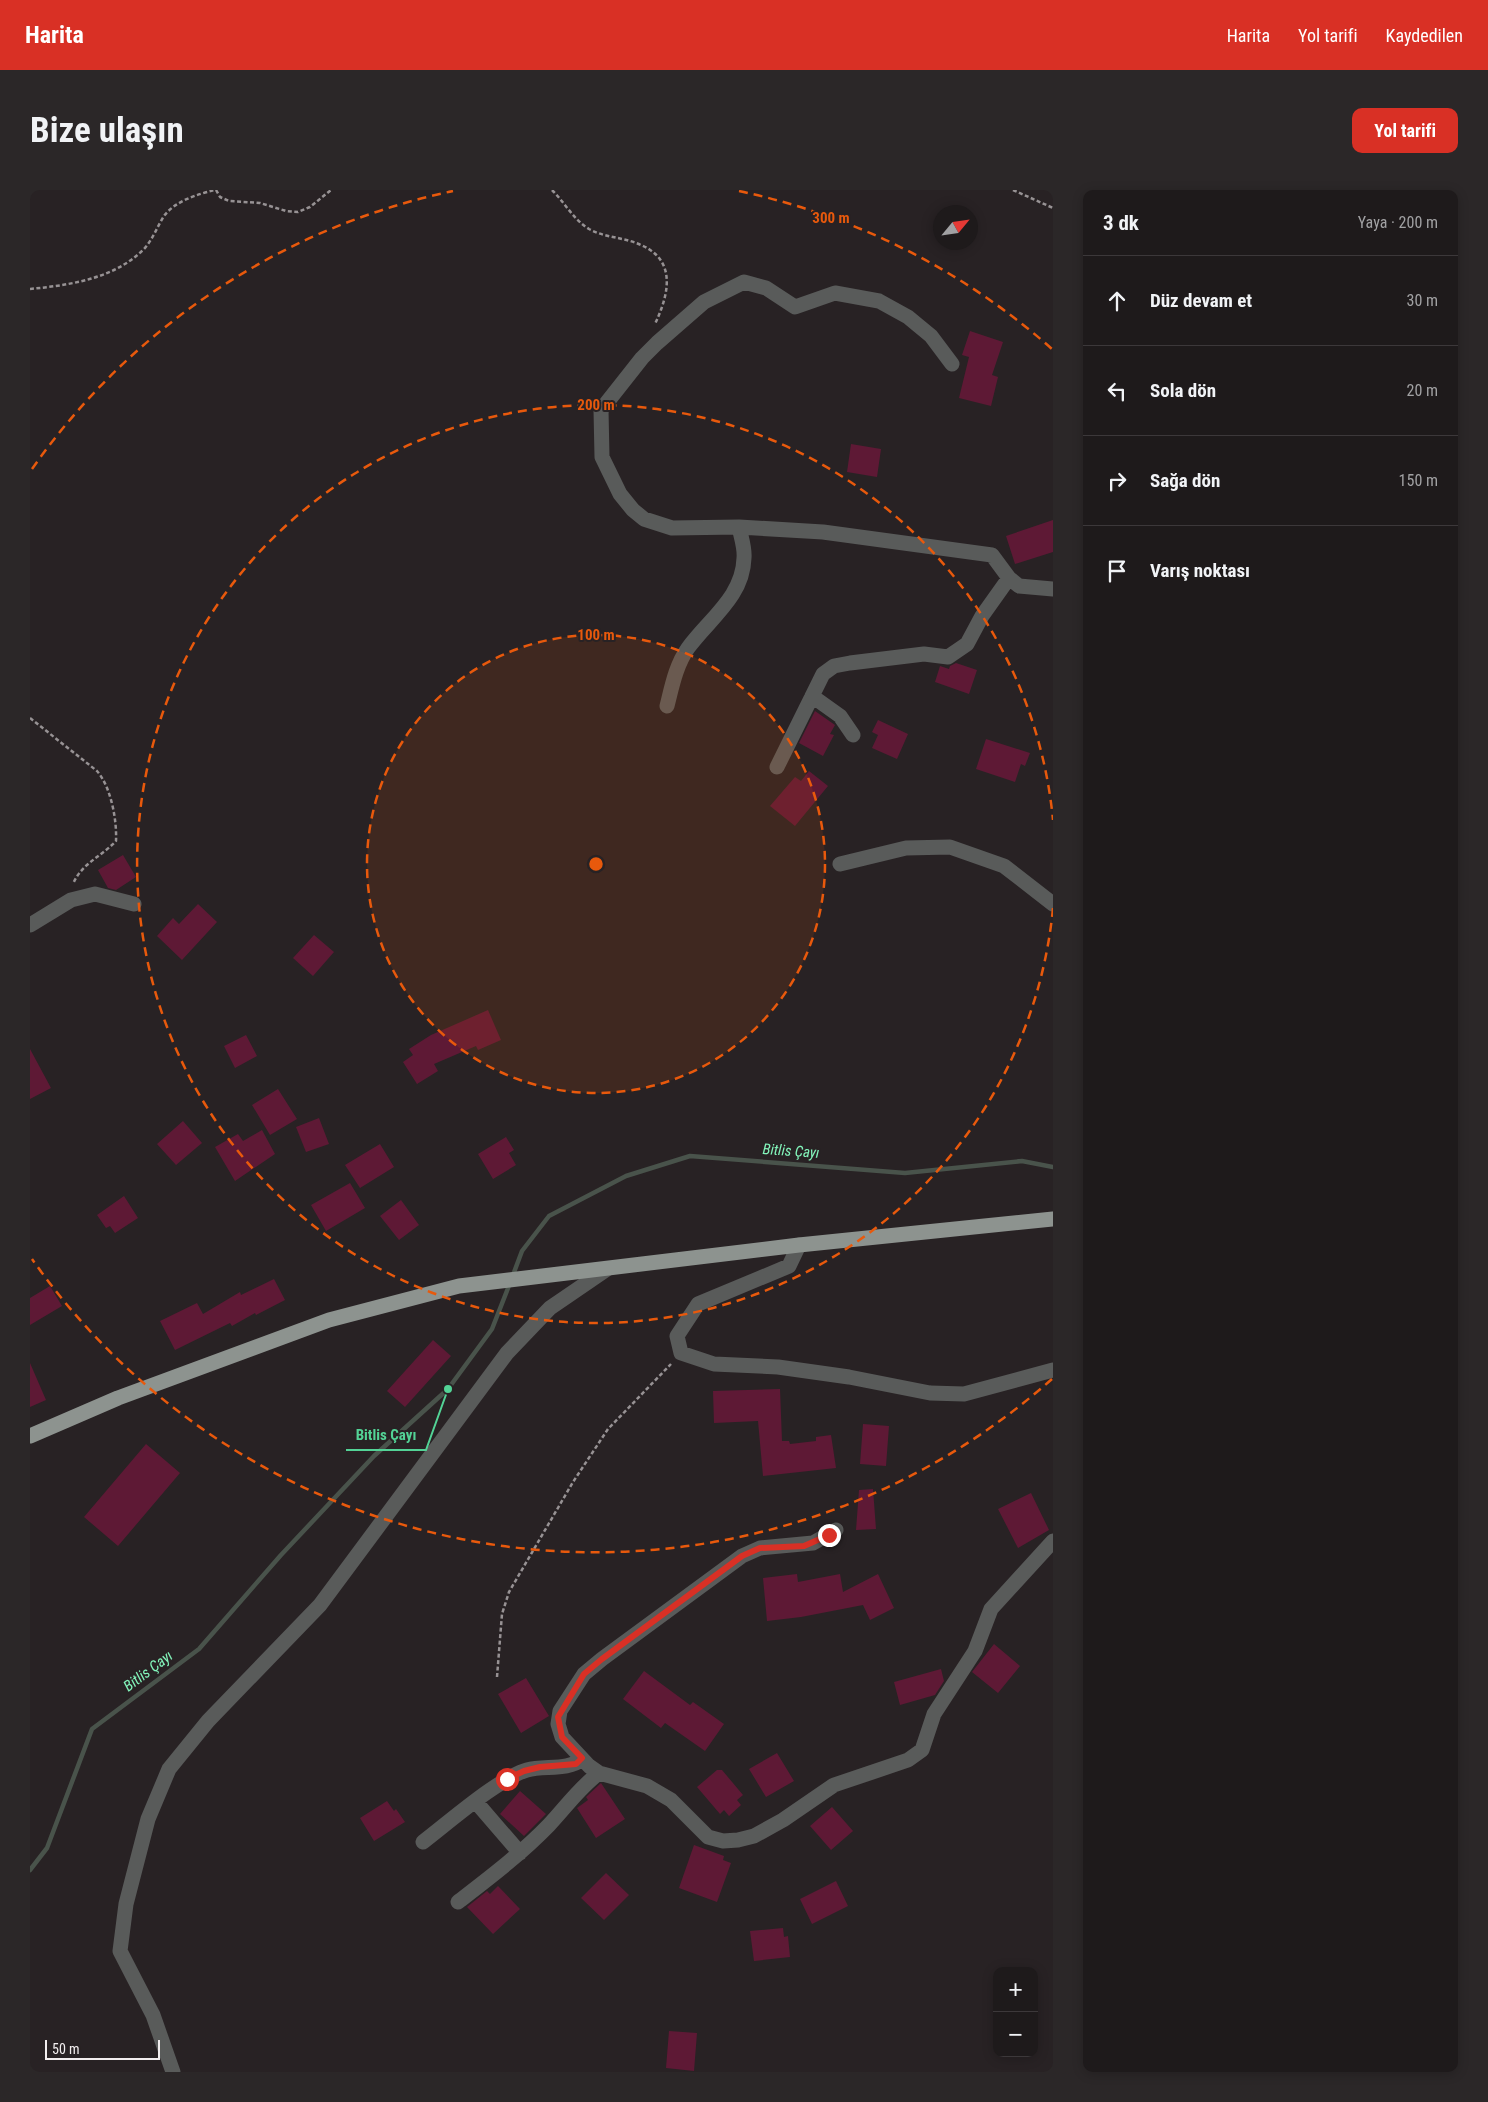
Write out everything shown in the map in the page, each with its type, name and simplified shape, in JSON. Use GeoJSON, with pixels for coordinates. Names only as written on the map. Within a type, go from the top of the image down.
{"type":"FeatureCollection","features":[{"type":"Feature","properties":{"kind":"main road"},"geometry":{"type":"LineString","coordinates":[[30,1436],[118,1398],[329,1320],[460,1286],[799,1246],[1053,1219]]}},
{"type":"Feature","properties":{"kind":"street"},"geometry":{"type":"LineString","coordinates":[[952,364],[931,336],[908,317],[879,301],[835,293],[795,306],[766,288],[744,282],[704,302],[642,358],[601,410],[602,457],[610,478],[632,510],[650,521],[672,528],[739,527],[823,532],[992,555],[1009,578],[1019,586],[1053,589]]}},
{"type":"Feature","properties":{"kind":"street"},"geometry":{"type":"LineString","coordinates":[[666,706],[682,658],[728,603],[740,582],[744,556],[739,527]]}},
{"type":"Feature","properties":{"kind":"street"},"geometry":{"type":"LineString","coordinates":[[777,767],[823,674],[834,666],[924,654],[948,657],[958,651],[972,637],[982,616],[1009,578]]}},
{"type":"Feature","properties":{"kind":"street"},"geometry":{"type":"LineString","coordinates":[[812,696],[840,716],[853,734]]}},
{"type":"Feature","properties":{"kind":"street"},"geometry":{"type":"LineString","coordinates":[[840,864],[906,848],[950,847],[1004,866],[1053,904]]}},
{"type":"Feature","properties":{"kind":"street"},"geometry":{"type":"LineString","coordinates":[[30,924],[71,900],[95,894],[134,904]]}},
{"type":"Feature","properties":{"kind":"street"},"geometry":{"type":"LineString","coordinates":[[799,1246],[789,1266],[698,1304],[678,1336],[681,1354],[714,1364],[778,1367],[849,1377],[930,1393],[964,1394],[1053,1370]]}},
{"type":"Feature","properties":{"kind":"street"},"geometry":{"type":"LineString","coordinates":[[173,2072],[153,2015],[120,1951],[126,1904],[148,1819],[169,1768],[208,1720],[320,1605],[507,1353],[550,1308],[607,1269]]}},
{"type":"Feature","properties":{"kind":"street"},"geometry":{"type":"LineString","coordinates":[[836,1530],[813,1543],[794,1547],[760,1548],[742,1556],[584,1674],[560,1710],[558,1724],[562,1737],[599,1773],[635,1782],[659,1792],[682,1809],[695,1826],[708,1837],[730,1842],[754,1836],[783,1820],[823,1791],[846,1779],[908,1760],[922,1750],[934,1714],[975,1651],[991,1608],[1053,1541]]}},
{"type":"Feature","properties":{"kind":"street"},"geometry":{"type":"LineString","coordinates":[[423,1842],[507,1779],[524,1771],[540,1767],[569,1766],[576,1764],[582,1758]]}},
{"type":"Feature","properties":{"kind":"street"},"geometry":{"type":"LineString","coordinates":[[458,1902],[520,1853],[550,1824],[583,1786],[599,1773]]}},
{"type":"Feature","properties":{"kind":"street"},"geometry":{"type":"LineString","coordinates":[[476,1802],[520,1853]]}},
{"type":"Feature","properties":{"kind":"path"},"geometry":{"type":"LineString","coordinates":[[30,289],[88,280],[114,271],[144,249],[152,240],[165,215],[191,197],[215,190],[220,197],[229,201],[260,203],[292,212],[310,208],[331,190]]}},
{"type":"Feature","properties":{"kind":"path"},"geometry":{"type":"LineString","coordinates":[[552,190],[582,224],[599,234],[640,245],[660,262],[668,284],[665,301],[654,327],[654,337],[657,343]]}},
{"type":"Feature","properties":{"kind":"path"},"geometry":{"type":"LineString","coordinates":[[1013,190],[1053,208]]}},
{"type":"Feature","properties":{"kind":"path"},"geometry":{"type":"LineString","coordinates":[[30,718],[52,733],[103,778],[117,829],[116,841],[96,856],[74,881],[71,900]]}},
{"type":"Feature","properties":{"kind":"path"},"geometry":{"type":"LineString","coordinates":[[497,1677],[502,1614],[509,1592],[573,1482],[608,1429],[681,1354]]}},
{"type":"Feature","properties":{"kind":"building"},"geometry":{"type":"Polygon","coordinates":[[[970,331],[1003,342],[992,375],[998,377],[991,406],[959,398],[969,357],[962,355],[970,331]]]}},
{"type":"Feature","properties":{"kind":"building"},"geometry":{"type":"Polygon","coordinates":[[[851,444],[881,449],[877,477],[847,472],[851,444]]]}},
{"type":"Feature","properties":{"kind":"building"},"geometry":{"type":"Polygon","coordinates":[[[1053,520],[1053,552],[1015,564],[1006,536],[1053,520]]]}},
{"type":"Feature","properties":{"kind":"building"},"geometry":{"type":"Polygon","coordinates":[[[956,663],[977,670],[969,694],[935,682],[940,666],[949,669],[950,666],[956,663]]]}},
{"type":"Feature","properties":{"kind":"building"},"geometry":{"type":"Polygon","coordinates":[[[815,711],[835,725],[830,734],[834,735],[823,756],[799,743],[815,711]]]}},
{"type":"Feature","properties":{"kind":"building"},"geometry":{"type":"Polygon","coordinates":[[[878,720],[908,734],[897,759],[872,748],[878,735],[872,732],[878,720]]]}},
{"type":"Feature","properties":{"kind":"building"},"geometry":{"type":"Polygon","coordinates":[[[986,739],[1030,753],[1025,766],[1021,764],[1015,782],[976,769],[986,739]]]}},
{"type":"Feature","properties":{"kind":"building"},"geometry":{"type":"Polygon","coordinates":[[[809,771],[828,786],[795,826],[770,806],[795,777],[801,781],[809,771]]]}},
{"type":"Feature","properties":{"kind":"building"},"geometry":{"type":"Polygon","coordinates":[[[123,855],[136,877],[116,890],[108,888],[98,870],[123,855]]]}},
{"type":"Feature","properties":{"kind":"building"},"geometry":{"type":"Polygon","coordinates":[[[198,904],[217,922],[182,960],[157,936],[173,918],[179,924],[198,904]]]}},
{"type":"Feature","properties":{"kind":"building"},"geometry":{"type":"Polygon","coordinates":[[[314,935],[334,952],[313,976],[293,958],[314,935]]]}},
{"type":"Feature","properties":{"kind":"building"},"geometry":{"type":"Polygon","coordinates":[[[488,1010],[501,1040],[478,1050],[476,1046],[434,1064],[438,1071],[417,1084],[403,1062],[413,1055],[409,1049],[431,1035],[488,1010]]]}},
{"type":"Feature","properties":{"kind":"building"},"geometry":{"type":"Polygon","coordinates":[[[246,1035],[257,1056],[235,1068],[224,1046],[246,1035]]]}},
{"type":"Feature","properties":{"kind":"building"},"geometry":{"type":"Polygon","coordinates":[[[30,1049],[51,1088],[30,1099],[30,1049]]]}},
{"type":"Feature","properties":{"kind":"building"},"geometry":{"type":"Polygon","coordinates":[[[278,1089],[297,1119],[270,1135],[252,1105],[278,1089]]]}},
{"type":"Feature","properties":{"kind":"building"},"geometry":{"type":"Polygon","coordinates":[[[319,1118],[329,1144],[306,1152],[296,1127],[319,1118]]]}},
{"type":"Feature","properties":{"kind":"building"},"geometry":{"type":"Polygon","coordinates":[[[183,1121],[202,1143],[176,1165],[157,1144],[183,1121]]]}},
{"type":"Feature","properties":{"kind":"building"},"geometry":{"type":"Polygon","coordinates":[[[262,1130],[275,1154],[235,1181],[215,1147],[238,1134],[243,1141],[262,1130]]]}},
{"type":"Feature","properties":{"kind":"building"},"geometry":{"type":"Polygon","coordinates":[[[506,1137],[514,1150],[509,1153],[516,1165],[493,1179],[478,1154],[506,1137]]]}},
{"type":"Feature","properties":{"kind":"building"},"geometry":{"type":"Polygon","coordinates":[[[380,1144],[394,1167],[360,1188],[345,1165],[380,1144]]]}},
{"type":"Feature","properties":{"kind":"building"},"geometry":{"type":"Polygon","coordinates":[[[350,1183],[365,1208],[326,1231],[311,1205],[350,1183]]]}},
{"type":"Feature","properties":{"kind":"building"},"geometry":{"type":"Polygon","coordinates":[[[124,1196],[138,1218],[115,1233],[110,1226],[106,1228],[97,1215],[124,1196]]]}},
{"type":"Feature","properties":{"kind":"building"},"geometry":{"type":"Polygon","coordinates":[[[401,1200],[419,1225],[399,1240],[380,1216],[401,1200]]]}},
{"type":"Feature","properties":{"kind":"building"},"geometry":{"type":"Polygon","coordinates":[[[274,1279],[285,1300],[256,1315],[255,1313],[232,1326],[230,1323],[175,1350],[160,1321],[197,1303],[203,1314],[240,1292],[241,1295],[274,1279]]]}},
{"type":"Feature","properties":{"kind":"building"},"geometry":{"type":"Polygon","coordinates":[[[50,1286],[62,1306],[30,1325],[30,1298],[50,1286]]]}},
{"type":"Feature","properties":{"kind":"building"},"geometry":{"type":"Polygon","coordinates":[[[433,1340],[451,1356],[405,1407],[387,1391],[433,1340]]]}},
{"type":"Feature","properties":{"kind":"building"},"geometry":{"type":"Polygon","coordinates":[[[30,1363],[46,1400],[30,1407],[30,1363]]]}},
{"type":"Feature","properties":{"kind":"building"},"geometry":{"type":"Polygon","coordinates":[[[780,1389],[782,1441],[789,1441],[790,1444],[816,1441],[816,1437],[831,1435],[836,1468],[763,1476],[758,1421],[714,1423],[713,1391],[780,1389]]]}},
{"type":"Feature","properties":{"kind":"building"},"geometry":{"type":"Polygon","coordinates":[[[863,1424],[889,1426],[886,1466],[860,1464],[863,1424]]]}},
{"type":"Feature","properties":{"kind":"building"},"geometry":{"type":"Polygon","coordinates":[[[146,1444],[180,1473],[118,1546],[84,1517],[146,1444]]]}},
{"type":"Feature","properties":{"kind":"building"},"geometry":{"type":"Polygon","coordinates":[[[873,1489],[876,1529],[856,1530],[859,1490],[873,1489]]]}},
{"type":"Feature","properties":{"kind":"building"},"geometry":{"type":"Polygon","coordinates":[[[1031,1493],[1049,1530],[1018,1548],[998,1509],[1031,1493]]]}},
{"type":"Feature","properties":{"kind":"building"},"geometry":{"type":"Polygon","coordinates":[[[797,1574],[798,1582],[840,1574],[843,1592],[878,1574],[894,1608],[870,1620],[863,1605],[801,1617],[767,1621],[763,1578],[797,1574]]]}},
{"type":"Feature","properties":{"kind":"building"},"geometry":{"type":"Polygon","coordinates":[[[994,1644],[1020,1666],[998,1693],[972,1672],[994,1644]]]}},
{"type":"Feature","properties":{"kind":"building"},"geometry":{"type":"Polygon","coordinates":[[[941,1669],[944,1681],[935,1695],[900,1705],[894,1682],[941,1669]]]}},
{"type":"Feature","properties":{"kind":"building"},"geometry":{"type":"Polygon","coordinates":[[[644,1671],[690,1705],[693,1702],[724,1724],[705,1751],[665,1723],[661,1728],[623,1699],[644,1671]]]}},
{"type":"Feature","properties":{"kind":"building"},"geometry":{"type":"Polygon","coordinates":[[[526,1678],[549,1716],[521,1733],[498,1694],[526,1678]]]}},
{"type":"Feature","properties":{"kind":"building"},"geometry":{"type":"Polygon","coordinates":[[[777,1753],[794,1781],[766,1797],[749,1769],[777,1753]]]}},
{"type":"Feature","properties":{"kind":"building"},"geometry":{"type":"Polygon","coordinates":[[[717,1770],[722,1770],[743,1795],[737,1800],[741,1805],[729,1816],[724,1810],[720,1814],[697,1787],[717,1770]]]}},
{"type":"Feature","properties":{"kind":"building"},"geometry":{"type":"Polygon","coordinates":[[[601,1783],[625,1819],[596,1838],[577,1808],[588,1800],[586,1797],[601,1783]]]}},
{"type":"Feature","properties":{"kind":"building"},"geometry":{"type":"Polygon","coordinates":[[[520,1791],[546,1814],[524,1836],[500,1814],[520,1791]]]}},
{"type":"Feature","properties":{"kind":"building"},"geometry":{"type":"Polygon","coordinates":[[[387,1801],[394,1811],[396,1809],[405,1822],[374,1841],[360,1818],[387,1801]]]}},
{"type":"Feature","properties":{"kind":"building"},"geometry":{"type":"Polygon","coordinates":[[[832,1807],[853,1831],[831,1850],[810,1826],[832,1807]]]}},
{"type":"Feature","properties":{"kind":"building"},"geometry":{"type":"Polygon","coordinates":[[[694,1845],[724,1856],[723,1860],[731,1863],[717,1902],[679,1888],[694,1845]]]}},
{"type":"Feature","properties":{"kind":"building"},"geometry":{"type":"Polygon","coordinates":[[[606,1873],[629,1895],[604,1920],[581,1898],[606,1873]]]}},
{"type":"Feature","properties":{"kind":"building"},"geometry":{"type":"Polygon","coordinates":[[[836,1881],[848,1906],[812,1924],[800,1899],[836,1881]]]}},
{"type":"Feature","properties":{"kind":"building"},"geometry":{"type":"Polygon","coordinates":[[[498,1886],[520,1909],[493,1934],[467,1907],[487,1891],[490,1894],[498,1886]]]}},
{"type":"Feature","properties":{"kind":"building"},"geometry":{"type":"Polygon","coordinates":[[[783,1928],[784,1937],[788,1936],[790,1957],[754,1961],[750,1931],[783,1928]]]}},
{"type":"Feature","properties":{"kind":"building"},"geometry":{"type":"Polygon","coordinates":[[[669,2031],[697,2033],[694,2071],[666,2068],[669,2031]]]}},
{"type":"Feature","properties":{"kind":"waterway","name":"Bitlis Çayı"},"geometry":{"type":"LineString","coordinates":[[513,1275],[522,1251],[549,1216],[626,1176],[690,1156],[905,1173],[1022,1161],[1053,1167]]}},
{"type":"Feature","properties":{"kind":"waterway","name":"Bitlis Çayı"},"geometry":{"type":"LineString","coordinates":[[30,1870],[47,1848],[92,1729],[199,1649],[281,1555],[374,1456],[448,1389],[492,1329],[510,1283]]}},
{"type":"Feature","properties":{"kind":"place","name":"Bitlis Çayı"},"geometry":{"type":"Point","coordinates":[448,1389]}},
{"type":"Feature","properties":{"kind":"route"},"geometry":{"type":"LineString","coordinates":[[507,1779],[524,1771],[540,1767],[569,1766],[576,1764],[582,1758],[562,1737],[559,1730],[558,1717],[560,1710],[584,1674],[602,1659],[742,1556],[760,1548],[804,1546],[829,1535]]}}]}
